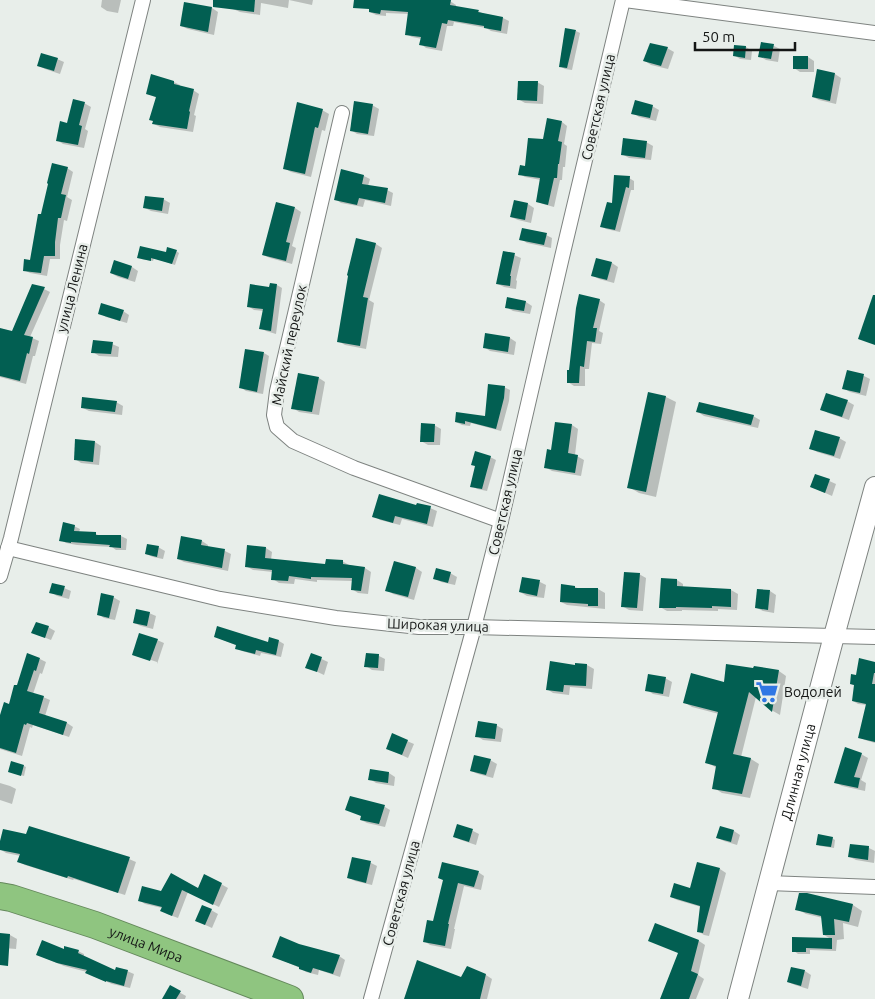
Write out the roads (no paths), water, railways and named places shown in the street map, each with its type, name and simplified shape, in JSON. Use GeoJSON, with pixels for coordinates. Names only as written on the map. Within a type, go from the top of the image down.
{"type":"FeatureCollection","features":[{"type":"Feature","properties":{"kind":"highway","name":"улица Мира"},"geometry":{"type":"LineString","coordinates":[[0,896],[95,925],[290,999]]}},
{"type":"Feature","properties":{"kind":"main road","name":"Длинная улица"},"geometry":{"type":"LineString","coordinates":[[738,999],[875,487]]}},
{"type":"Feature","properties":{"kind":"street","name":"улица Ленина"},"geometry":{"type":"LineString","coordinates":[[0,576],[7,540],[142,0]]}},
{"type":"Feature","properties":{"kind":"street"},"geometry":{"type":"LineString","coordinates":[[624,0],[875,33]]}},
{"type":"Feature","properties":{"kind":"street","name":"Советская улица"},"geometry":{"type":"LineString","coordinates":[[371,999],[474,627],[501,521],[624,0]]}},
{"type":"Feature","properties":{"kind":"street","name":"Майский переулок"},"geometry":{"type":"LineString","coordinates":[[342,113],[277,390],[274,415],[277,427],[293,441],[354,468],[501,521]]}},
{"type":"Feature","properties":{"kind":"street","name":"Широкая улица"},"geometry":{"type":"LineString","coordinates":[[7,540],[220,599],[336,618],[419,627],[875,637]]}},
{"type":"Feature","properties":{"kind":"street"},"geometry":{"type":"LineString","coordinates":[[768,883],[875,887]]}},
{"type":"Feature","properties":{"kind":"place","name":"Водолей"},"geometry":{"type":"Point","coordinates":[767,692]}}]}
